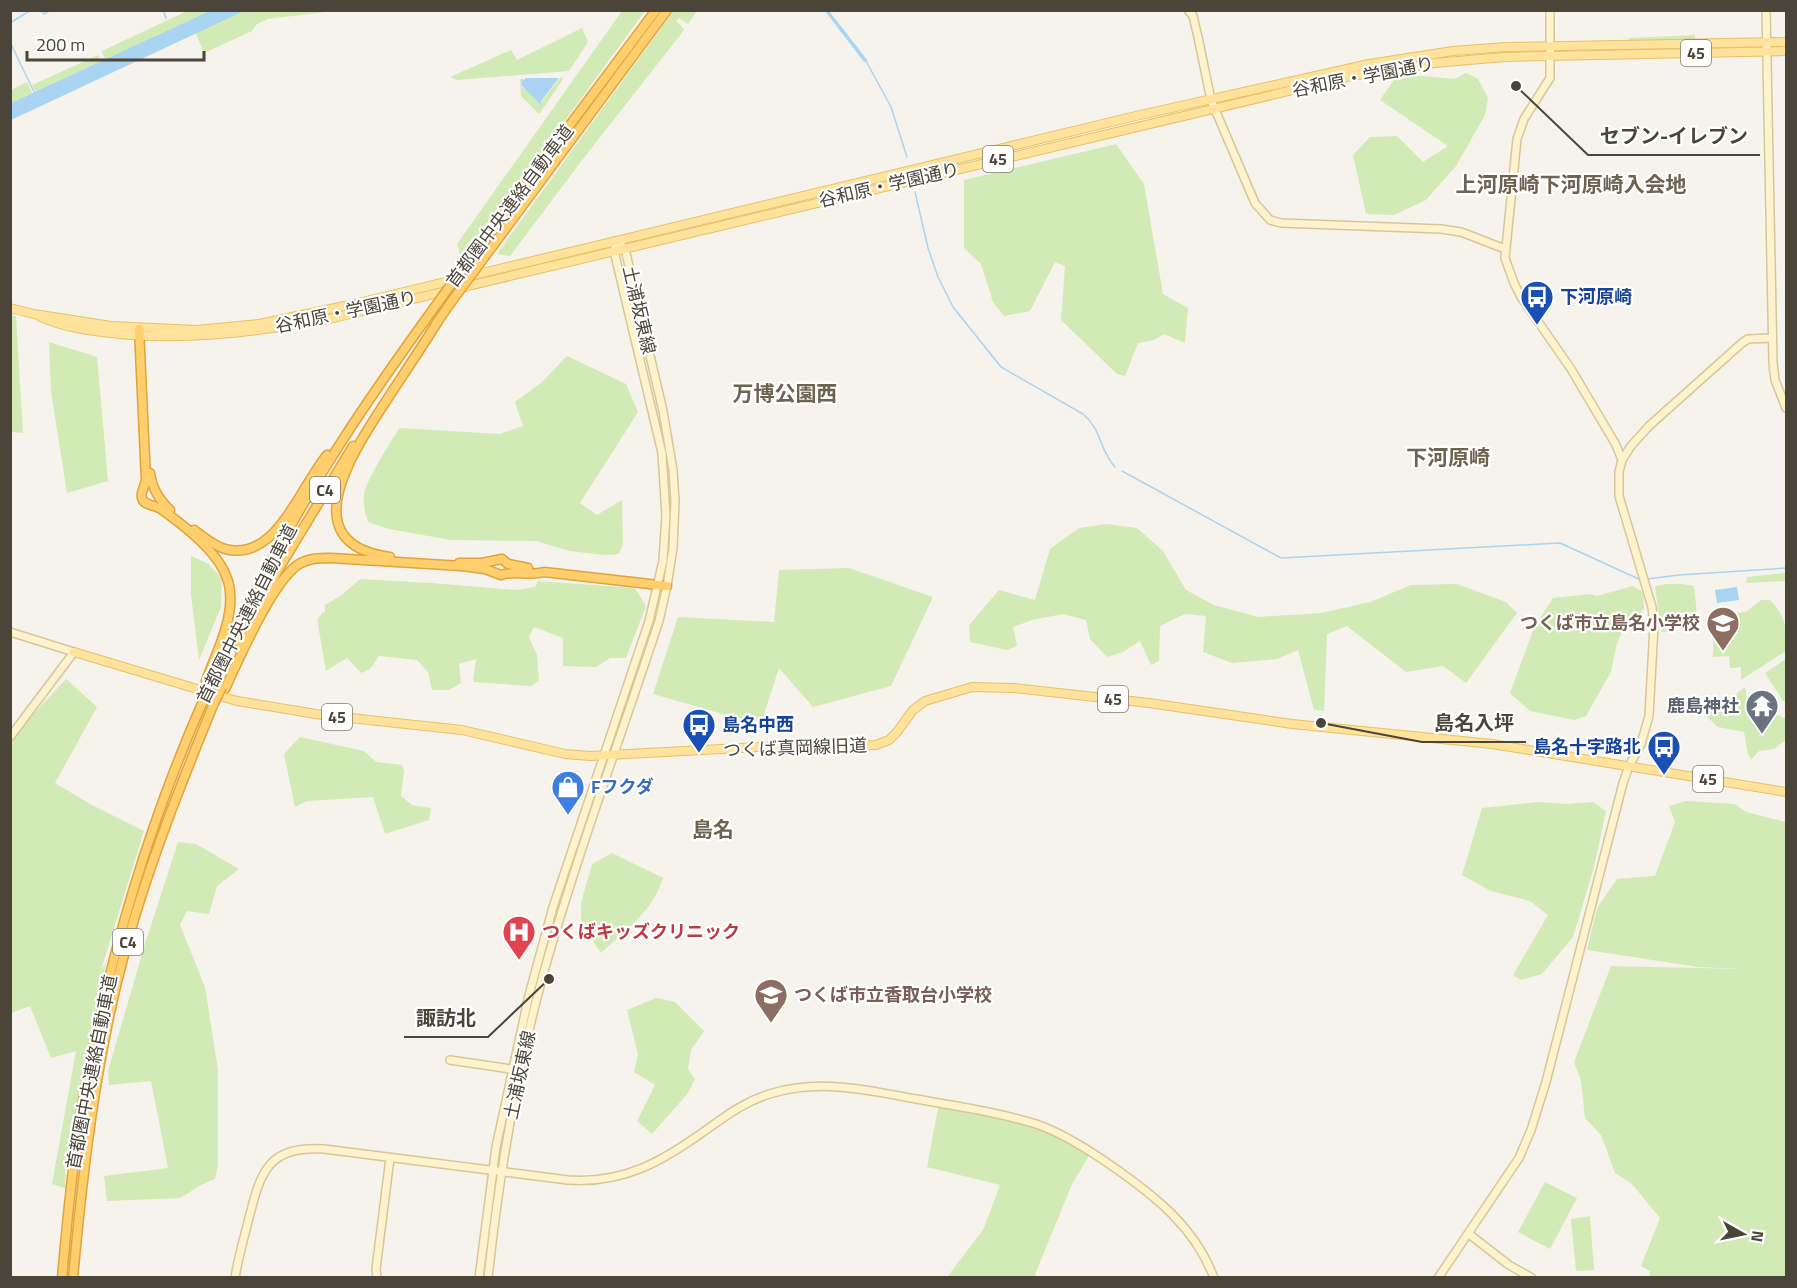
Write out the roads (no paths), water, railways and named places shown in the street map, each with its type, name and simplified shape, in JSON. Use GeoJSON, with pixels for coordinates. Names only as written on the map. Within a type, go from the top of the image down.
{"type":"FeatureCollection","features":[{"type":"Feature","properties":{"kind":"highway","name":"首都圏中央連絡自動車道"},"geometry":{"type":"LineString","coordinates":[[62,1278],[70,1191],[89,1071],[116,951],[141,864],[208,681],[288,531],[354,422],[468,261],[656,10]]}},
{"type":"Feature","properties":{"kind":"highway","name":"首都圏中央連絡自動車道"},"geometry":{"type":"LineString","coordinates":[[72,1278],[81,1192],[101,1058],[125,951],[188,768],[248,629],[307,520],[344,459],[449,305],[667,10]]}},
{"type":"Feature","properties":{"kind":"highway"},"geometry":{"type":"LineString","coordinates":[[438,321],[350,461],[337,494],[336,506],[341,529],[352,544],[358,549],[376,555],[462,563],[502,560],[519,567],[544,572],[663,585]]}},
{"type":"Feature","properties":{"kind":"highway"},"geometry":{"type":"LineString","coordinates":[[139,332],[146,480],[141,494],[142,499],[160,508],[202,543],[222,566],[229,583],[230,609],[208,681]]}},
{"type":"Feature","properties":{"kind":"highway"},"geometry":{"type":"LineString","coordinates":[[145,432],[152,483],[160,501],[194,530],[211,541],[229,550],[238,550],[256,547],[275,530],[324,458],[354,422]]}},
{"type":"Feature","properties":{"kind":"highway"},"geometry":{"type":"LineString","coordinates":[[223,688],[280,582],[300,563],[314,558],[331,558],[462,566],[485,569],[501,575],[507,572],[536,574],[544,572]]}},
{"type":"Feature","properties":{"kind":"main road","name":"谷和原・学園通り"},"geometry":{"type":"LineString","coordinates":[[10,308],[34,314],[56,324],[168,337],[235,334],[307,323],[1352,76],[1425,64],[1550,55],[1766,47],[1786,42]]}},
{"type":"Feature","properties":{"kind":"main road","name":"谷和原・学園通り"},"geometry":{"type":"LineString","coordinates":[[139,332],[197,330],[259,324],[345,306],[1311,76],[1405,58],[1464,50],[1550,46],[1766,47],[1786,51]]}},
{"type":"Feature","properties":{"kind":"main road","name":"つくば真岡線旧道"},"geometry":{"type":"LineString","coordinates":[[74,652],[237,701],[261,706],[370,722],[462,730],[565,754],[615,755],[778,746],[876,745],[889,740],[913,710],[925,701],[957,691],[986,686],[1149,703],[1292,724],[1435,737],[1786,792]]}},
{"type":"Feature","properties":{"kind":"street"},"geometry":{"type":"LineString","coordinates":[[1188,10],[1198,37],[1211,100],[1255,203],[1270,220],[1281,223],[1441,229],[1461,232],[1505,249]]}},
{"type":"Feature","properties":{"kind":"street"},"geometry":{"type":"LineString","coordinates":[[1550,10],[1550,78],[1524,119],[1517,139],[1505,249],[1508,270],[1514,283],[1571,369],[1616,445],[1622,460]]}},
{"type":"Feature","properties":{"kind":"street"},"geometry":{"type":"LineString","coordinates":[[1766,10],[1772,338],[1775,380],[1786,408]]}},
{"type":"Feature","properties":{"kind":"street","name":"土浦坂東線"},"geometry":{"type":"LineString","coordinates":[[479,1278],[492,1171],[511,1069],[529,995],[553,907],[663,585],[666,515],[662,453],[614,251],[617,241],[625,249],[663,411],[673,470],[675,531],[658,621],[543,975],[522,1060],[501,1172],[488,1278]]}},
{"type":"Feature","properties":{"kind":"street"},"geometry":{"type":"LineString","coordinates":[[1438,1278],[1515,1166],[1531,1130],[1629,766],[1641,744],[1649,716],[1654,626],[1650,595],[1618,496],[1622,460],[1649,426],[1742,343],[1748,339],[1772,338]]}},
{"type":"Feature","properties":{"kind":"street"},"geometry":{"type":"LineString","coordinates":[[10,632],[74,652],[10,737]]}},
{"type":"Feature","properties":{"kind":"street"},"geometry":{"type":"LineString","coordinates":[[450,1060],[511,1069]]}},
{"type":"Feature","properties":{"kind":"street"},"geometry":{"type":"LineString","coordinates":[[235,1278],[258,1185],[265,1170],[280,1156],[291,1150],[309,1148],[501,1172],[578,1180],[601,1179],[640,1170],[661,1161],[747,1101],[801,1086],[835,1085],[994,1113],[1033,1123],[1092,1151],[1151,1193],[1172,1212],[1198,1245],[1214,1278]]}},
{"type":"Feature","properties":{"kind":"street"},"geometry":{"type":"LineString","coordinates":[[371,1278],[375,1269],[390,1158]]}},
{"type":"Feature","properties":{"kind":"street"},"geometry":{"type":"LineString","coordinates":[[1469,1234],[1509,1265],[1532,1278]]}},
{"type":"Feature","properties":{"kind":"street"},"geometry":{"type":"LineString","coordinates":[[375,1269],[377,1278]]}},
{"type":"Feature","properties":{"kind":"water"},"geometry":{"type":"Polygon","coordinates":[[[212,10],[244,11],[11,120],[11,103],[212,10]]]}},
{"type":"Feature","properties":{"kind":"water"},"geometry":{"type":"Polygon","coordinates":[[[825,11],[829,11],[868,61],[864,62],[825,11]]]}},
{"type":"Feature","properties":{"kind":"water"},"geometry":{"type":"Polygon","coordinates":[[[525,78],[559,78],[541,101],[541,105],[522,86],[522,79],[525,80],[525,78]]]}},
{"type":"Feature","properties":{"kind":"water"},"geometry":{"type":"Polygon","coordinates":[[[1737,587],[1739,600],[1717,603],[1715,590],[1737,587]]]}},
{"type":"Feature","properties":{"kind":"waterway"},"geometry":{"type":"LineString","coordinates":[[10,23],[31,10]]}},
{"type":"Feature","properties":{"kind":"waterway"},"geometry":{"type":"LineString","coordinates":[[40,10],[44,14],[51,10]]}},
{"type":"Feature","properties":{"kind":"waterway"},"geometry":{"type":"LineString","coordinates":[[163,10],[166,18]]}},
{"type":"Feature","properties":{"kind":"waterway"},"geometry":{"type":"LineString","coordinates":[[10,42],[35,94]]}},
{"type":"Feature","properties":{"kind":"waterway"},"geometry":{"type":"LineString","coordinates":[[866,61],[891,107],[907,157]]}},
{"type":"Feature","properties":{"kind":"waterway"},"geometry":{"type":"LineString","coordinates":[[915,192],[928,248],[938,277],[953,307],[1001,367],[1083,414],[1094,427],[1115,467]]}},
{"type":"Feature","properties":{"kind":"waterway"},"geometry":{"type":"LineString","coordinates":[[1122,471],[1281,558],[1560,543],[1641,580]]}},
{"type":"Feature","properties":{"kind":"waterway"},"geometry":{"type":"LineString","coordinates":[[1647,579],[1786,568]]}},
{"type":"Feature","properties":{"kind":"place","name":"セブン-イレブン"},"geometry":{"type":"Point","coordinates":[1516,86]}},
{"type":"Feature","properties":{"kind":"place","name":"下河原崎"},"geometry":{"type":"Point","coordinates":[1537,326]}},
{"type":"Feature","properties":{"kind":"place","name":"つくば市立島名小学校"},"geometry":{"type":"Point","coordinates":[1723,652]}},
{"type":"Feature","properties":{"kind":"place","name":"島名入坪"},"geometry":{"type":"Point","coordinates":[1321,723]}},
{"type":"Feature","properties":{"kind":"place","name":"鹿島神社"},"geometry":{"type":"Point","coordinates":[1762,735]}},
{"type":"Feature","properties":{"kind":"place","name":"島名中西"},"geometry":{"type":"Point","coordinates":[699,754]}},
{"type":"Feature","properties":{"kind":"place","name":"島名十字路北"},"geometry":{"type":"Point","coordinates":[1664,776]}},
{"type":"Feature","properties":{"kind":"place","name":"Fフクダ"},"geometry":{"type":"Point","coordinates":[568,816]}},
{"type":"Feature","properties":{"kind":"place","name":"つくばキッズクリニック"},"geometry":{"type":"Point","coordinates":[519,961]}},
{"type":"Feature","properties":{"kind":"place","name":"諏訪北"},"geometry":{"type":"Point","coordinates":[549,979]}},
{"type":"Feature","properties":{"kind":"place","name":"つくば市立香取台小学校"},"geometry":{"type":"Point","coordinates":[771,1024]}},
{"type":"Feature","properties":{"kind":"district","name":"上河原崎下河原崎入会地"},"geometry":{"type":"Point","coordinates":[1571,185]}},
{"type":"Feature","properties":{"kind":"district","name":"万博公園西"},"geometry":{"type":"Point","coordinates":[785,394]}},
{"type":"Feature","properties":{"kind":"district","name":"下河原崎"},"geometry":{"type":"Point","coordinates":[1448,458]}},
{"type":"Feature","properties":{"kind":"district","name":"島名"},"geometry":{"type":"Point","coordinates":[713,830]}}]}
